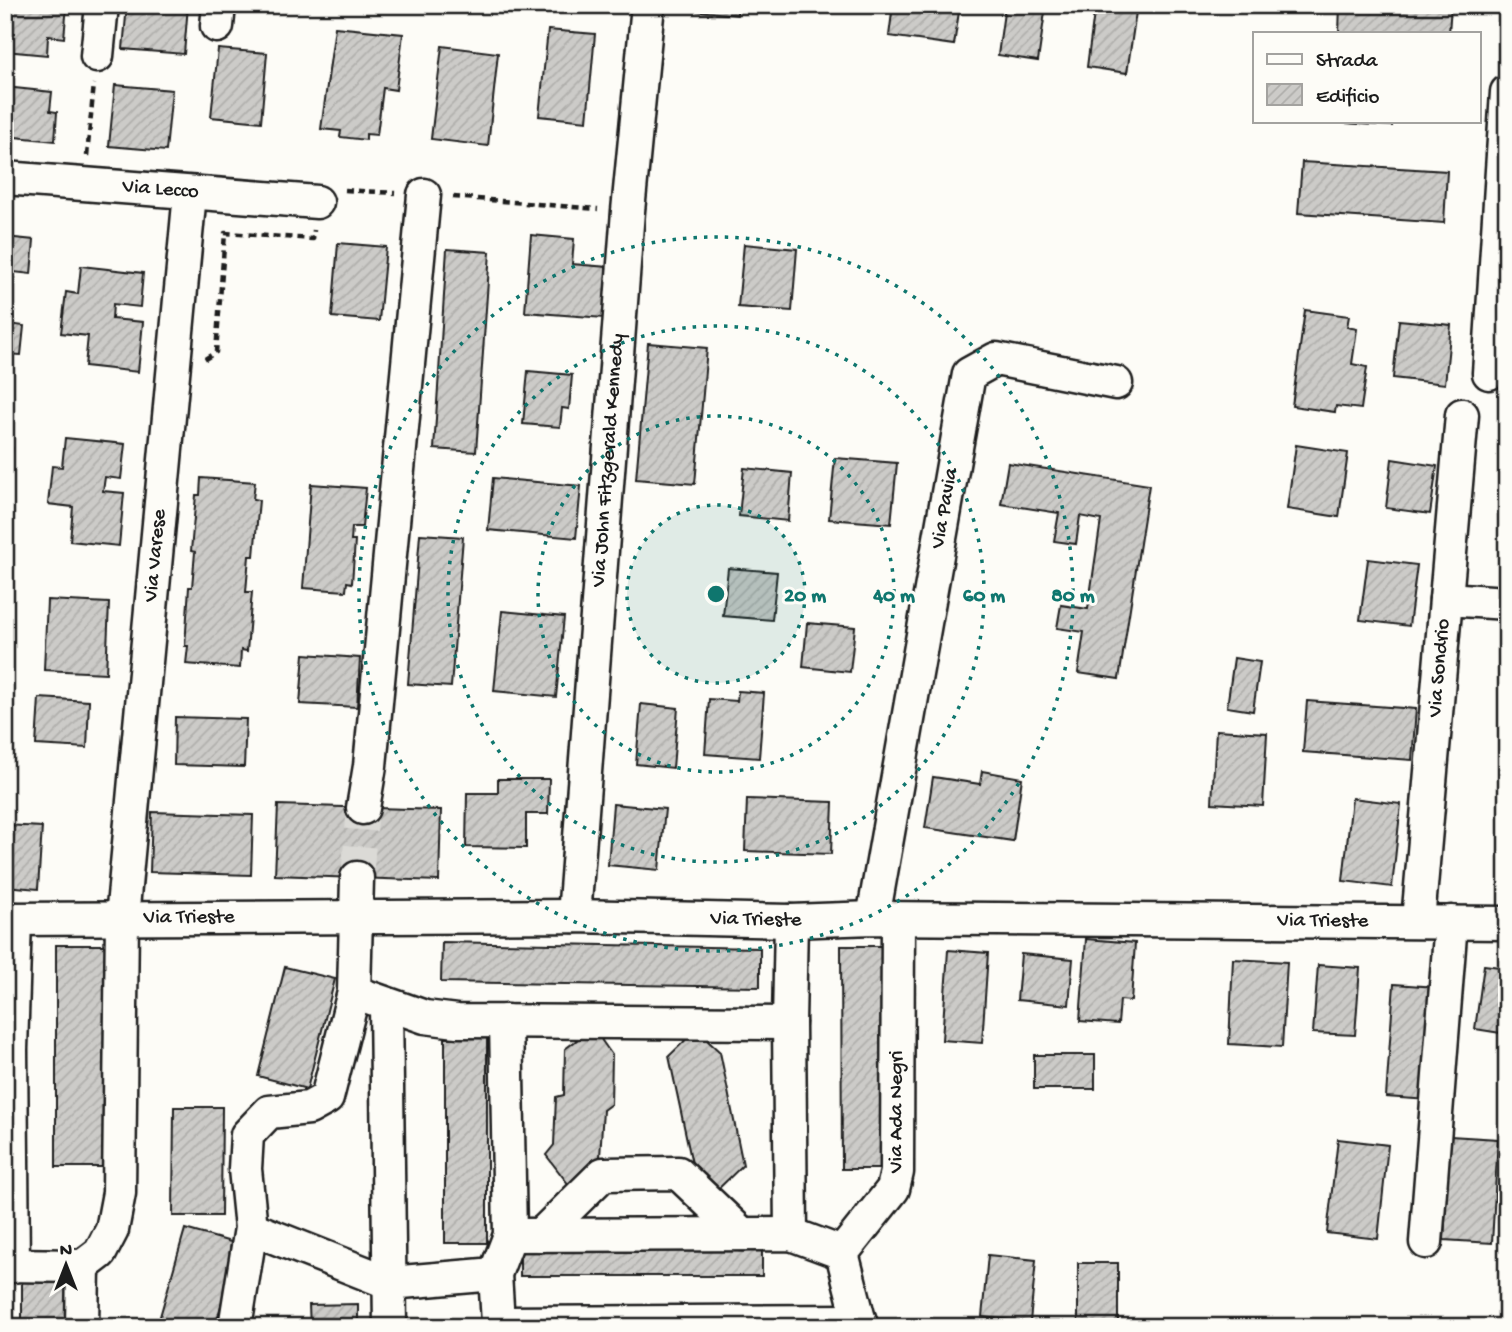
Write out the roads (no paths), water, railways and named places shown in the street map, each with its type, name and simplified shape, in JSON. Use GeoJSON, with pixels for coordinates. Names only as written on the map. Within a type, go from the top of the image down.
{"type":"FeatureCollection","features":[{"type":"Feature","properties":{"kind":"street"},"geometry":{"type":"LineString","coordinates":[[97,56],[102,5]]}},
{"type":"Feature","properties":{"kind":"street","name":"Via John Fitzgerald Kennedy"},"geometry":{"type":"LineString","coordinates":[[574,916],[628,211],[648,5]]}},
{"type":"Feature","properties":{"kind":"street"},"geometry":{"type":"LineString","coordinates":[[1489,373],[1507,92]]}},
{"type":"Feature","properties":{"kind":"street","name":"Via Lecco"},"geometry":{"type":"LineString","coordinates":[[5,178],[317,202]]}},
{"type":"Feature","properties":{"kind":"street","name":"Via Varese"},"geometry":{"type":"LineString","coordinates":[[83,1266],[100,1253],[112,1230],[119,1193],[122,918],[190,193]]}},
{"type":"Feature","properties":{"kind":"street"},"geometry":{"type":"LineString","coordinates":[[363,808],[372,752],[424,195]]}},
{"type":"Feature","properties":{"kind":"street","name":"Via Pavia"},"geometry":{"type":"LineString","coordinates":[[886,919],[970,374],[996,359],[1116,383]]}},
{"type":"Feature","properties":{"kind":"street","name":"Via Sondrio"},"geometry":{"type":"LineString","coordinates":[[1419,921],[1462,415]]}},
{"type":"Feature","properties":{"kind":"street"},"geometry":{"type":"LineString","coordinates":[[1446,599],[1507,603]]}},
{"type":"Feature","properties":{"kind":"street"},"geometry":{"type":"LineString","coordinates":[[235,1327],[251,1228],[245,1169],[247,1135],[270,1112],[309,1108],[327,1098],[354,992],[357,878]]}},
{"type":"Feature","properties":{"kind":"street","name":"Via Trieste"},"geometry":{"type":"LineString","coordinates":[[10,919],[574,916],[791,921],[886,919],[1507,923]]}},
{"type":"Feature","properties":{"kind":"street"},"geometry":{"type":"LineString","coordinates":[[10,919],[9,1266],[83,1266],[82,1327]]}},
{"type":"Feature","properties":{"kind":"street","name":"Via Ada Negri"},"geometry":{"type":"LineString","coordinates":[[842,1253],[892,1189],[897,1172],[886,919]]}},
{"type":"Feature","properties":{"kind":"street"},"geometry":{"type":"LineString","coordinates":[[791,921],[791,1234]]}},
{"type":"Feature","properties":{"kind":"street"},"geometry":{"type":"LineString","coordinates":[[1426,1242],[1451,922]]}},
{"type":"Feature","properties":{"kind":"street"},"geometry":{"type":"LineString","coordinates":[[354,992],[425,1017],[457,1021],[789,1023]]}},
{"type":"Feature","properties":{"kind":"street"},"geometry":{"type":"LineString","coordinates":[[386,1004],[390,1327]]}},
{"type":"Feature","properties":{"kind":"street"},"geometry":{"type":"LineString","coordinates":[[506,1021],[525,1235]]}},
{"type":"Feature","properties":{"kind":"street"},"geometry":{"type":"LineString","coordinates":[[525,1235],[791,1234],[842,1253],[860,1324],[497,1325],[495,1275],[525,1235],[603,1174],[678,1173],[743,1234]]}},
{"type":"Feature","properties":{"kind":"street"},"geometry":{"type":"LineString","coordinates":[[251,1228],[390,1283],[495,1275]]}},
{"type":"Feature","properties":{"kind":"tunnel"},"geometry":{"type":"LineString","coordinates":[[357,878],[363,808]]}}]}
